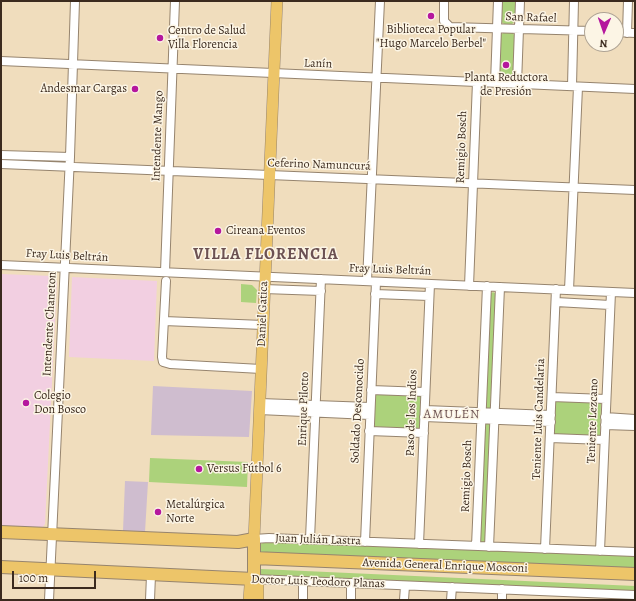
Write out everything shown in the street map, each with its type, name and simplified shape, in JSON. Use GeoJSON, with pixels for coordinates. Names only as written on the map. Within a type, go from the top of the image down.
{"type":"FeatureCollection","features":[{"type":"Feature","properties":{"kind":"highway","name":"Juan Julián Lastra"},"geometry":{"type":"LineString","coordinates":[[1,532],[238,542],[254,539]]}},
{"type":"Feature","properties":{"kind":"highway","name":"Daniel Gatica"},"geometry":{"type":"LineString","coordinates":[[254,539],[254,579]]}},
{"type":"Feature","properties":{"kind":"highway","name":"Avenida General Enrique Mosconi"},"geometry":{"type":"LineString","coordinates":[[254,562],[635,574]]}},
{"type":"Feature","properties":{"kind":"highway","name":"Avenida General Enrique Mosconi"},"geometry":{"type":"LineString","coordinates":[[254,562],[635,581]]}},
{"type":"Feature","properties":{"kind":"highway","name":"Doctor Luis Teodoro Planas"},"geometry":{"type":"LineString","coordinates":[[1,567],[254,579]]}},
{"type":"Feature","properties":{"kind":"main road","name":"Daniel Gatica"},"geometry":{"type":"LineString","coordinates":[[254,539],[277,1]]}},
{"type":"Feature","properties":{"kind":"main road","name":"Daniel Gatica"},"geometry":{"type":"LineString","coordinates":[[249,600],[250,586],[254,579]]}},
{"type":"Feature","properties":{"kind":"main road","name":"Daniel Gatica"},"geometry":{"type":"LineString","coordinates":[[254,579],[258,587],[258,600]]}},
{"type":"Feature","properties":{"kind":"street","name":"Intendente Chaneton"},"geometry":{"type":"LineString","coordinates":[[49,600],[70,166],[75,1]]}},
{"type":"Feature","properties":{"kind":"street","name":"Intendente Mango"},"geometry":{"type":"LineString","coordinates":[[165,272],[175,1]]}},
{"type":"Feature","properties":{"kind":"street"},"geometry":{"type":"LineString","coordinates":[[367,281],[380,1]]}},
{"type":"Feature","properties":{"kind":"street","name":"San Rafael"},"geometry":{"type":"LineString","coordinates":[[444,1],[444,21],[446,25],[452,27],[584,32]]}},
{"type":"Feature","properties":{"kind":"street"},"geometry":{"type":"LineString","coordinates":[[495,83],[498,1]]}},
{"type":"Feature","properties":{"kind":"street"},"geometry":{"type":"LineString","coordinates":[[517,84],[520,1]]}},
{"type":"Feature","properties":{"kind":"street"},"geometry":{"type":"LineString","coordinates":[[569,290],[574,188],[574,1]]}},
{"type":"Feature","properties":{"kind":"street"},"geometry":{"type":"LineString","coordinates":[[628,1],[631,33]]}},
{"type":"Feature","properties":{"kind":"street","name":"Lanín"},"geometry":{"type":"LineString","coordinates":[[1,61],[173,67],[377,78],[635,89]]}},
{"type":"Feature","properties":{"kind":"street","name":"Remigio Bosch"},"geometry":{"type":"LineString","coordinates":[[469,286],[477,82]]}},
{"type":"Feature","properties":{"kind":"street"},"geometry":{"type":"LineString","coordinates":[[1,155],[70,157]]}},
{"type":"Feature","properties":{"kind":"street","name":"Ceferino Namuncurá"},"geometry":{"type":"LineString","coordinates":[[1,164],[635,190]]}},
{"type":"Feature","properties":{"kind":"street","name":"Fray Luis Beltrán"},"geometry":{"type":"LineString","coordinates":[[1,265],[635,293]]}},
{"type":"Feature","properties":{"kind":"street","name":"Enrique Pilotto"},"geometry":{"type":"LineString","coordinates":[[310,539],[321,279]]}},
{"type":"Feature","properties":{"kind":"street"},"geometry":{"type":"LineString","coordinates":[[166,281],[163,362],[170,364],[261,369]]}},
{"type":"Feature","properties":{"kind":"street","name":"Soldado Desconocido"},"geometry":{"type":"LineString","coordinates":[[364,542],[376,282]]}},
{"type":"Feature","properties":{"kind":"street","name":"Paso de los Indios"},"geometry":{"type":"LineString","coordinates":[[419,544],[430,284]]}},
{"type":"Feature","properties":{"kind":"street","name":"Remigio Bosch"},"geometry":{"type":"LineString","coordinates":[[476,546],[487,286]]}},
{"type":"Feature","properties":{"kind":"street","name":"Remigio Bosch"},"geometry":{"type":"LineString","coordinates":[[489,546],[500,287]]}},
{"type":"Feature","properties":{"kind":"street"},"geometry":{"type":"LineString","coordinates":[[264,289],[321,291]]}},
{"type":"Feature","properties":{"kind":"street","name":"Teniente Luis Candelaria"},"geometry":{"type":"LineString","coordinates":[[545,549],[556,289]]}},
{"type":"Feature","properties":{"kind":"street","name":"Teniente Lezcano"},"geometry":{"type":"LineString","coordinates":[[600,551],[611,292]]}},
{"type":"Feature","properties":{"kind":"street","name":"Fray Luis Beltrán"},"geometry":{"type":"LineString","coordinates":[[375,294],[429,296]]}},
{"type":"Feature","properties":{"kind":"street"},"geometry":{"type":"LineString","coordinates":[[556,302],[610,304]]}},
{"type":"Feature","properties":{"kind":"street"},"geometry":{"type":"LineString","coordinates":[[164,320],[263,325]]}},
{"type":"Feature","properties":{"kind":"street"},"geometry":{"type":"LineString","coordinates":[[371,390],[425,392]]}},
{"type":"Feature","properties":{"kind":"street"},"geometry":{"type":"LineString","coordinates":[[552,397],[606,399]]}},
{"type":"Feature","properties":{"kind":"street"},"geometry":{"type":"LineString","coordinates":[[259,406],[370,411]]}},
{"type":"Feature","properties":{"kind":"street"},"geometry":{"type":"LineString","coordinates":[[424,413],[551,419]]}},
{"type":"Feature","properties":{"kind":"street"},"geometry":{"type":"LineString","coordinates":[[605,421],[635,418]]}},
{"type":"Feature","properties":{"kind":"street"},"geometry":{"type":"LineString","coordinates":[[605,421],[635,426]]}},
{"type":"Feature","properties":{"kind":"street"},"geometry":{"type":"LineString","coordinates":[[369,431],[424,433]]}},
{"type":"Feature","properties":{"kind":"street"},"geometry":{"type":"LineString","coordinates":[[550,438],[604,440]]}},
{"type":"Feature","properties":{"kind":"street","name":"Juan Julián Lastra"},"geometry":{"type":"LineString","coordinates":[[254,539],[310,539],[635,552]]}},
{"type":"Feature","properties":{"kind":"street"},"geometry":{"type":"LineString","coordinates":[[150,600],[151,575]]}},
{"type":"Feature","properties":{"kind":"street","name":"Doctor Luis Teodoro Planas"},"geometry":{"type":"LineString","coordinates":[[254,579],[452,587],[502,590],[552,596],[635,595]]}},
{"type":"Feature","properties":{"kind":"street"},"geometry":{"type":"LineString","coordinates":[[303,581],[303,600]]}},
{"type":"Feature","properties":{"kind":"street"},"geometry":{"type":"LineString","coordinates":[[351,583],[351,600]]}},
{"type":"Feature","properties":{"kind":"street"},"geometry":{"type":"LineString","coordinates":[[404,600],[405,586]]}},
{"type":"Feature","properties":{"kind":"street"},"geometry":{"type":"LineString","coordinates":[[452,587],[452,600]]}},
{"type":"Feature","properties":{"kind":"street"},"geometry":{"type":"LineString","coordinates":[[502,590],[502,600]]}},
{"type":"Feature","properties":{"kind":"shaded area","name":"Colegio Don Bosco"},"geometry":{"type":"Polygon","coordinates":[[[1,274],[53,276],[57,281],[45,524],[42,528],[1,527],[1,274]]]}},
{"type":"Feature","properties":{"kind":"shaded area","name":"Colegio Don Bosco"},"geometry":{"type":"Polygon","coordinates":[[[72,277],[157,281],[154,361],[69,357],[72,277]]]}},
{"type":"Feature","properties":{"kind":"shaded area"},"geometry":{"type":"Polygon","coordinates":[[[153,386],[252,391],[249,437],[151,435],[153,386]]]}},
{"type":"Feature","properties":{"kind":"shaded area"},"geometry":{"type":"Polygon","coordinates":[[[125,481],[148,482],[145,532],[123,531],[125,481]]]}},
{"type":"Feature","properties":{"kind":"green space"},"geometry":{"type":"Polygon","coordinates":[[[501,1],[517,1],[516,20],[511,25],[506,25],[501,22],[501,1]]]}},
{"type":"Feature","properties":{"kind":"green space"},"geometry":{"type":"Polygon","coordinates":[[[504,32],[512,32],[515,36],[514,73],[507,79],[501,77],[498,73],[500,36],[504,32]]]}},
{"type":"Feature","properties":{"kind":"green space"},"geometry":{"type":"Polygon","coordinates":[[[241,284],[252,285],[257,290],[256,303],[241,302],[241,284]]]}},
{"type":"Feature","properties":{"kind":"green space"},"geometry":{"type":"Polygon","coordinates":[[[493,292],[496,294],[490,409],[485,409],[489,295],[493,292]]]}},
{"type":"Feature","properties":{"kind":"green space"},"geometry":{"type":"Polygon","coordinates":[[[376,394],[420,395],[422,397],[420,429],[375,428],[373,425],[376,394]]]}},
{"type":"Feature","properties":{"kind":"green space"},"geometry":{"type":"Polygon","coordinates":[[[558,400],[601,403],[600,436],[554,434],[555,403],[558,400]]]}},
{"type":"Feature","properties":{"kind":"green space"},"geometry":{"type":"Polygon","coordinates":[[[487,422],[490,424],[486,541],[484,543],[480,542],[484,424],[487,422]]]}},
{"type":"Feature","properties":{"kind":"green space","name":"Versus Fútbol 6"},"geometry":{"type":"Polygon","coordinates":[[[150,458],[248,462],[247,487],[149,482],[150,458]]]}},
{"type":"Feature","properties":{"kind":"green space"},"geometry":{"type":"Polygon","coordinates":[[[266,542],[635,555],[635,571],[260,552],[260,544],[266,542]]]}},
{"type":"Feature","properties":{"kind":"green space"},"geometry":{"type":"Polygon","coordinates":[[[261,569],[635,586],[635,593],[262,576],[260,573],[261,569]]]}},
{"type":"Feature","properties":{"kind":"place","name":"Biblioteca Popular \"Hugo Marcelo Berbel\""},"geometry":{"type":"Point","coordinates":[431,16]}},
{"type":"Feature","properties":{"kind":"place","name":"Centro de Salud Villa Florencia"},"geometry":{"type":"Point","coordinates":[160,38]}},
{"type":"Feature","properties":{"kind":"place","name":"Planta Reductora de Presión"},"geometry":{"type":"Point","coordinates":[506,65]}},
{"type":"Feature","properties":{"kind":"place","name":"Andesmar Cargas"},"geometry":{"type":"Point","coordinates":[135,89]}},
{"type":"Feature","properties":{"kind":"place","name":"Cireana Eventos"},"geometry":{"type":"Point","coordinates":[218,231]}},
{"type":"Feature","properties":{"kind":"place","name":"Colegio Don Bosco"},"geometry":{"type":"Point","coordinates":[26,403]}},
{"type":"Feature","properties":{"kind":"place","name":"Versus Fútbol 6"},"geometry":{"type":"Point","coordinates":[199,469]}},
{"type":"Feature","properties":{"kind":"place","name":"Metalúrgica Norte"},"geometry":{"type":"Point","coordinates":[158,512]}},
{"type":"Feature","properties":{"kind":"district","name":"VILLA FLORENCIA"},"geometry":{"type":"Point","coordinates":[266,255]}},
{"type":"Feature","properties":{"kind":"district","name":"AMULÉN"},"geometry":{"type":"Point","coordinates":[452,415]}}]}
